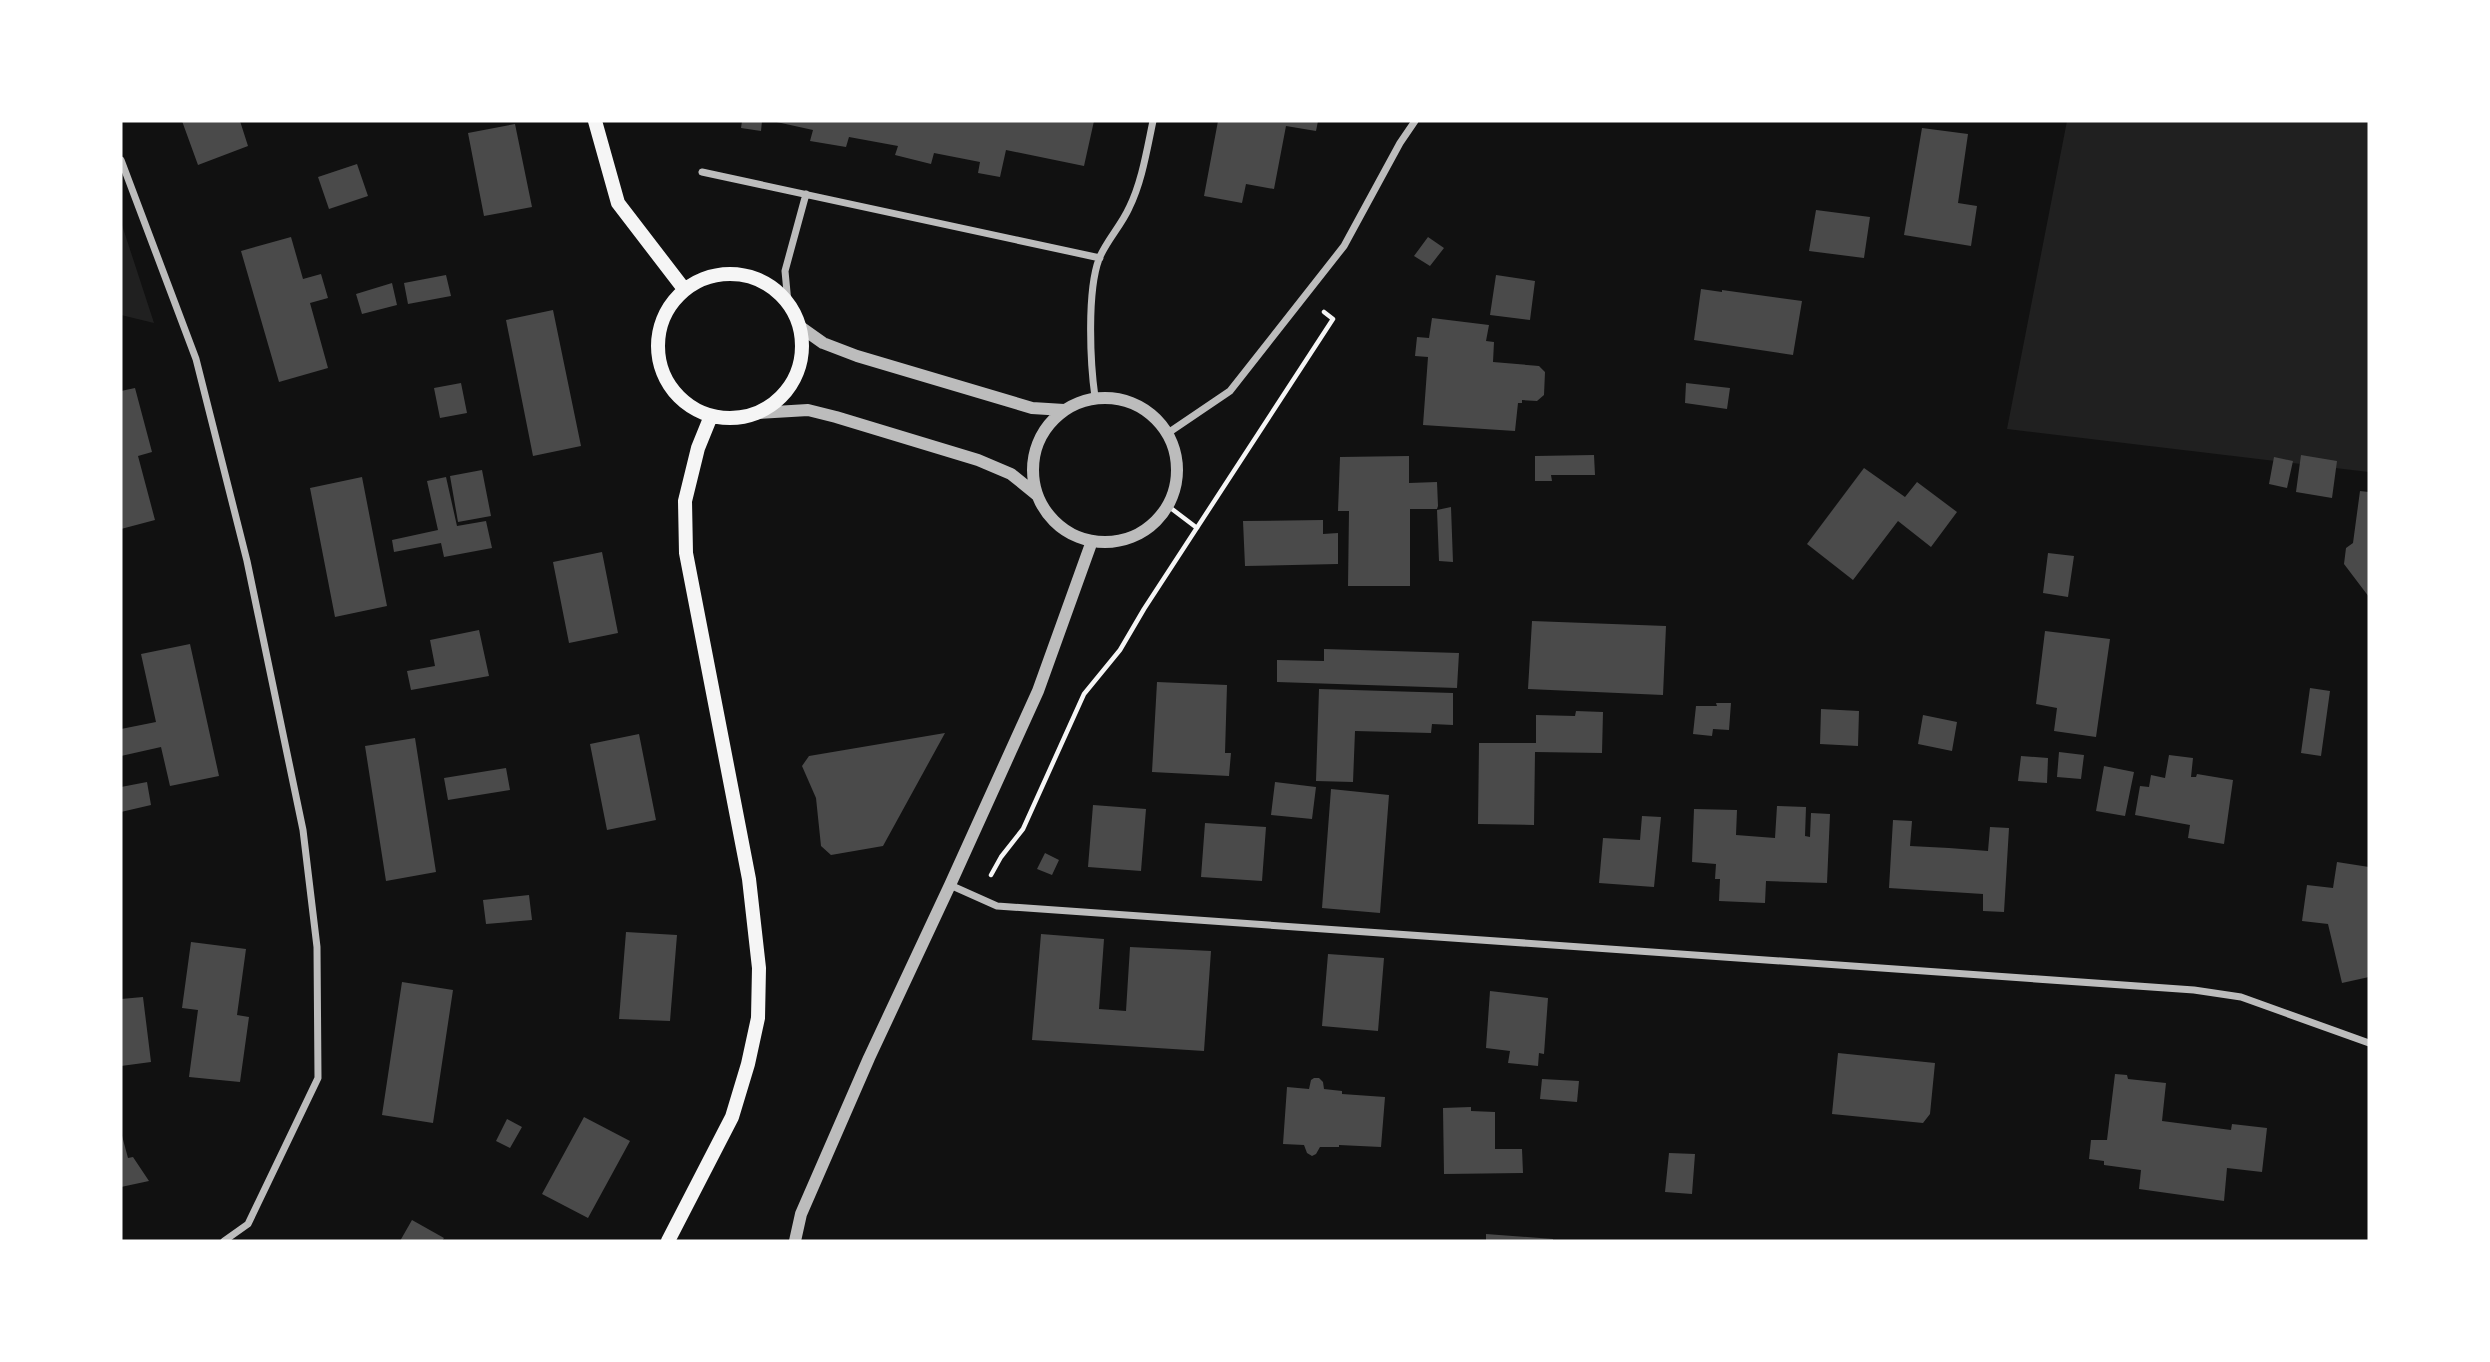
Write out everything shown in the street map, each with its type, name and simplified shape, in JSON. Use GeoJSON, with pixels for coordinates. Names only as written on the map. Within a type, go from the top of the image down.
{"type":"FeatureCollection","features":[{"type":"Feature","properties":{"kind":"main road"},"geometry":{"type":"LineString","coordinates":[[595,121],[618,203],[684,289]]}},
{"type":"Feature","properties":{"kind":"main road"},"geometry":{"type":"LineString","coordinates":[[727,274],[751,277],[771,287],[788,303],[799,326],[802,347],[799,367],[790,386],[776,402],[758,413],[735,418],[711,416],[691,407],[674,392],[662,372],[657,350],[660,327],[669,306],[684,289],[705,278],[727,274]]}},
{"type":"Feature","properties":{"kind":"main road"},"geometry":{"type":"LineString","coordinates":[[668,1241],[732,1117],[758,1018],[759,968],[749,879],[686,553],[685,502],[698,448],[711,416]]}},
{"type":"Feature","properties":{"kind":"street"},"geometry":{"type":"LineString","coordinates":[[1095,397],[1093,283],[1100,258],[1130,208],[1153,121]]}},
{"type":"Feature","properties":{"kind":"street"},"geometry":{"type":"LineString","coordinates":[[1168,433],[1230,391],[1344,246],[1400,143],[1415,121]]}},
{"type":"Feature","properties":{"kind":"street"},"geometry":{"type":"LineString","coordinates":[[121,160],[196,359],[244,548],[303,830],[317,947],[318,1078],[248,1224],[224,1241]]}},
{"type":"Feature","properties":{"kind":"street"},"geometry":{"type":"LineString","coordinates":[[702,172],[1100,258]]}},
{"type":"Feature","properties":{"kind":"street"},"geometry":{"type":"LineString","coordinates":[[788,303],[785,271],[806,194]]}},
{"type":"Feature","properties":{"kind":"street"},"geometry":{"type":"LineString","coordinates":[[799,326],[823,343],[857,356],[1032,408],[1064,410]]}},
{"type":"Feature","properties":{"kind":"street"},"geometry":{"type":"LineString","coordinates":[[1095,397],[1122,398],[1140,405],[1156,417],[1168,433],[1177,455],[1178,479],[1168,506],[1157,521],[1139,535],[1116,542],[1092,541],[1069,533],[1049,517],[1037,495],[1033,472],[1036,448],[1047,426],[1064,410],[1082,400],[1095,397]]}},
{"type":"Feature","properties":{"kind":"street"},"geometry":{"type":"LineString","coordinates":[[758,413],[808,410],[836,417],[978,460],[1011,474],[1037,495]]}},
{"type":"Feature","properties":{"kind":"street"},"geometry":{"type":"LineString","coordinates":[[795,1241],[801,1214],[863,1071],[1038,691],[1092,541]]}},
{"type":"Feature","properties":{"kind":"street"},"geometry":{"type":"LineString","coordinates":[[950,885],[997,906],[2194,990],[2241,997],[2369,1043]]}},
{"type":"Feature","properties":{"kind":"path"},"geometry":{"type":"LineString","coordinates":[[979,897],[1001,857],[1023,829],[1084,694],[1120,650],[1333,318],[1304,296]]}},
{"type":"Feature","properties":{"kind":"path"},"geometry":{"type":"LineString","coordinates":[[1168,506],[1197,528]]}},
{"type":"Feature","properties":{"kind":"shaded area"},"geometry":{"type":"Polygon","coordinates":[[[2067,121],[2369,121],[2369,472],[2007,429],[2067,121]]]}},
{"type":"Feature","properties":{"kind":"shaded area"},"geometry":{"type":"Polygon","coordinates":[[[121,222],[154,323],[121,315],[121,222]]]}},
{"type":"Feature","properties":{"kind":"building"},"geometry":{"type":"Polygon","coordinates":[[[182,121],[240,121],[248,146],[198,165],[182,121]]]}},
{"type":"Feature","properties":{"kind":"building"},"geometry":{"type":"Polygon","coordinates":[[[742,121],[762,121],[761,131],[741,128],[742,121]]]}},
{"type":"Feature","properties":{"kind":"building"},"geometry":{"type":"Polygon","coordinates":[[[772,121],[1094,121],[1084,166],[1006,150],[1000,177],[978,173],[980,162],[934,153],[931,164],[895,155],[898,146],[849,137],[846,147],[810,141],[813,130],[772,121]]]}},
{"type":"Feature","properties":{"kind":"building"},"geometry":{"type":"Polygon","coordinates":[[[1218,121],[1318,121],[1316,131],[1286,126],[1274,189],[1246,184],[1242,203],[1204,196],[1218,121]]]}},
{"type":"Feature","properties":{"kind":"building"},"geometry":{"type":"Polygon","coordinates":[[[515,124],[532,207],[484,216],[468,133],[515,124]]]}},
{"type":"Feature","properties":{"kind":"building"},"geometry":{"type":"Polygon","coordinates":[[[1922,128],[1968,134],[1958,203],[1977,206],[1971,246],[1904,235],[1922,128]]]}},
{"type":"Feature","properties":{"kind":"building"},"geometry":{"type":"Polygon","coordinates":[[[357,164],[368,196],[329,209],[318,177],[357,164]]]}},
{"type":"Feature","properties":{"kind":"building"},"geometry":{"type":"Polygon","coordinates":[[[1816,210],[1870,217],[1864,258],[1809,251],[1816,210]]]}},
{"type":"Feature","properties":{"kind":"building"},"geometry":{"type":"Polygon","coordinates":[[[291,237],[303,279],[321,274],[328,298],[310,303],[328,368],[279,382],[241,251],[291,237]]]}},
{"type":"Feature","properties":{"kind":"building"},"geometry":{"type":"Polygon","coordinates":[[[1428,237],[1444,248],[1430,266],[1414,256],[1428,237]]]}},
{"type":"Feature","properties":{"kind":"building"},"geometry":{"type":"Polygon","coordinates":[[[446,275],[451,296],[408,304],[404,283],[446,275]]]}},
{"type":"Feature","properties":{"kind":"building"},"geometry":{"type":"Polygon","coordinates":[[[1496,275],[1535,281],[1530,320],[1490,315],[1496,275]]]}},
{"type":"Feature","properties":{"kind":"building"},"geometry":{"type":"Polygon","coordinates":[[[392,283],[397,305],[362,314],[356,294],[392,283]]]}},
{"type":"Feature","properties":{"kind":"building"},"geometry":{"type":"Polygon","coordinates":[[[1701,289],[1802,301],[1793,355],[1694,340],[1701,289]]]}},
{"type":"Feature","properties":{"kind":"building"},"geometry":{"type":"Polygon","coordinates":[[[553,310],[581,446],[533,456],[506,320],[553,310]]]}},
{"type":"Feature","properties":{"kind":"building"},"geometry":{"type":"Polygon","coordinates":[[[1432,318],[1489,325],[1486,341],[1494,342],[1493,362],[1539,366],[1545,372],[1544,395],[1537,401],[1522,400],[1522,403],[1518,403],[1515,431],[1423,425],[1428,357],[1415,356],[1417,337],[1429,338],[1432,318]]]}},
{"type":"Feature","properties":{"kind":"building"},"geometry":{"type":"Polygon","coordinates":[[[461,383],[467,413],[440,418],[434,388],[461,383]]]}},
{"type":"Feature","properties":{"kind":"building"},"geometry":{"type":"Polygon","coordinates":[[[1686,383],[1730,388],[1727,409],[1685,403],[1686,383]]]}},
{"type":"Feature","properties":{"kind":"building"},"geometry":{"type":"Polygon","coordinates":[[[135,388],[152,452],[138,456],[155,520],[121,529],[121,391],[135,388]]]}},
{"type":"Feature","properties":{"kind":"building"},"geometry":{"type":"Polygon","coordinates":[[[1594,455],[1595,475],[1551,475],[1552,481],[1535,481],[1535,456],[1594,455]]]}},
{"type":"Feature","properties":{"kind":"building"},"geometry":{"type":"Polygon","coordinates":[[[2301,455],[2337,461],[2332,498],[2296,492],[2301,455]]]}},
{"type":"Feature","properties":{"kind":"building"},"geometry":{"type":"Polygon","coordinates":[[[1409,456],[1409,483],[1437,482],[1438,506],[1437,509],[1410,509],[1410,586],[1348,586],[1349,511],[1338,511],[1340,457],[1409,456]]]}},
{"type":"Feature","properties":{"kind":"building"},"geometry":{"type":"Polygon","coordinates":[[[2274,457],[2293,461],[2287,488],[2269,484],[2274,457]]]}},
{"type":"Feature","properties":{"kind":"building"},"geometry":{"type":"Polygon","coordinates":[[[1864,468],[1905,497],[1917,482],[1957,512],[1931,547],[1898,521],[1853,580],[1807,544],[1864,468]]]}},
{"type":"Feature","properties":{"kind":"building"},"geometry":{"type":"Polygon","coordinates":[[[482,470],[491,516],[458,522],[450,476],[482,470]]]}},
{"type":"Feature","properties":{"kind":"building"},"geometry":{"type":"Polygon","coordinates":[[[362,477],[387,606],[335,617],[310,488],[362,477]]]}},
{"type":"Feature","properties":{"kind":"building"},"geometry":{"type":"Polygon","coordinates":[[[446,477],[457,526],[486,521],[492,548],[444,557],[441,543],[394,552],[392,540],[438,530],[427,481],[446,477]]]}},
{"type":"Feature","properties":{"kind":"building"},"geometry":{"type":"Polygon","coordinates":[[[2360,491],[2369,492],[2369,597],[2344,564],[2346,548],[2353,543],[2360,491]]]}},
{"type":"Feature","properties":{"kind":"building"},"geometry":{"type":"Polygon","coordinates":[[[1451,507],[1453,562],[1439,561],[1437,510],[1451,507]]]}},
{"type":"Feature","properties":{"kind":"building"},"geometry":{"type":"Polygon","coordinates":[[[1323,520],[1323,534],[1338,533],[1338,564],[1245,566],[1243,521],[1323,520]]]}},
{"type":"Feature","properties":{"kind":"building"},"geometry":{"type":"Polygon","coordinates":[[[602,552],[618,633],[569,643],[553,562],[602,552]]]}},
{"type":"Feature","properties":{"kind":"building"},"geometry":{"type":"Polygon","coordinates":[[[2048,553],[2074,556],[2068,597],[2043,593],[2048,553]]]}},
{"type":"Feature","properties":{"kind":"building"},"geometry":{"type":"Polygon","coordinates":[[[1532,621],[1666,626],[1663,695],[1528,689],[1532,621]]]}},
{"type":"Feature","properties":{"kind":"building"},"geometry":{"type":"Polygon","coordinates":[[[479,630],[489,676],[411,690],[407,671],[435,666],[430,640],[479,630]]]}},
{"type":"Feature","properties":{"kind":"building"},"geometry":{"type":"Polygon","coordinates":[[[2045,631],[2110,639],[2096,737],[2054,731],[2057,708],[2036,704],[2045,631]]]}},
{"type":"Feature","properties":{"kind":"building"},"geometry":{"type":"Polygon","coordinates":[[[190,644],[219,776],[170,786],[161,747],[121,756],[121,729],[156,722],[141,654],[190,644]]]}},
{"type":"Feature","properties":{"kind":"building"},"geometry":{"type":"Polygon","coordinates":[[[1324,649],[1459,653],[1457,688],[1277,682],[1277,660],[1324,661],[1324,649]]]}},
{"type":"Feature","properties":{"kind":"building"},"geometry":{"type":"Polygon","coordinates":[[[1157,682],[1227,685],[1225,753],[1231,753],[1229,776],[1152,772],[1157,682]]]}},
{"type":"Feature","properties":{"kind":"building"},"geometry":{"type":"Polygon","coordinates":[[[2310,688],[2330,691],[2321,756],[2301,753],[2310,688]]]}},
{"type":"Feature","properties":{"kind":"building"},"geometry":{"type":"Polygon","coordinates":[[[1319,689],[1453,693],[1453,725],[1432,724],[1431,733],[1355,731],[1353,782],[1316,781],[1319,689]]]}},
{"type":"Feature","properties":{"kind":"building"},"geometry":{"type":"Polygon","coordinates":[[[1716,703],[1731,703],[1729,730],[1713,729],[1712,736],[1693,734],[1696,706],[1717,706],[1716,703]]]}},
{"type":"Feature","properties":{"kind":"building"},"geometry":{"type":"Polygon","coordinates":[[[1821,709],[1859,711],[1858,746],[1820,744],[1821,709]]]}},
{"type":"Feature","properties":{"kind":"building"},"geometry":{"type":"Polygon","coordinates":[[[1576,711],[1603,712],[1602,753],[1535,752],[1534,825],[1478,824],[1479,743],[1536,743],[1536,715],[1575,716],[1576,711]]]}},
{"type":"Feature","properties":{"kind":"building"},"geometry":{"type":"Polygon","coordinates":[[[1923,715],[1957,722],[1952,751],[1918,744],[1923,715]]]}},
{"type":"Feature","properties":{"kind":"building"},"geometry":{"type":"Polygon","coordinates":[[[945,733],[883,846],[831,855],[821,846],[816,798],[802,766],[809,756],[945,733]]]}},
{"type":"Feature","properties":{"kind":"building"},"geometry":{"type":"Polygon","coordinates":[[[639,734],[656,820],[607,830],[590,744],[639,734]]]}},
{"type":"Feature","properties":{"kind":"building"},"geometry":{"type":"Polygon","coordinates":[[[415,738],[436,872],[386,881],[365,746],[415,738]]]}},
{"type":"Feature","properties":{"kind":"building"},"geometry":{"type":"Polygon","coordinates":[[[2059,752],[2084,755],[2081,779],[2057,777],[2059,752]]]}},
{"type":"Feature","properties":{"kind":"building"},"geometry":{"type":"Polygon","coordinates":[[[2169,755],[2193,758],[2191,777],[2196,777],[2197,774],[2233,780],[2224,844],[2188,838],[2190,825],[2135,815],[2140,786],[2149,787],[2151,775],[2165,778],[2169,755]]]}},
{"type":"Feature","properties":{"kind":"building"},"geometry":{"type":"Polygon","coordinates":[[[2021,756],[2048,758],[2047,783],[2018,781],[2021,756]]]}},
{"type":"Feature","properties":{"kind":"building"},"geometry":{"type":"Polygon","coordinates":[[[2104,766],[2134,772],[2125,816],[2096,811],[2104,766]]]}},
{"type":"Feature","properties":{"kind":"building"},"geometry":{"type":"Polygon","coordinates":[[[506,768],[510,790],[448,800],[444,778],[506,768]]]}},
{"type":"Feature","properties":{"kind":"building"},"geometry":{"type":"Polygon","coordinates":[[[147,782],[151,805],[121,812],[121,787],[147,782]]]}},
{"type":"Feature","properties":{"kind":"building"},"geometry":{"type":"Polygon","coordinates":[[[1275,782],[1316,787],[1312,819],[1271,815],[1275,782]]]}},
{"type":"Feature","properties":{"kind":"building"},"geometry":{"type":"Polygon","coordinates":[[[1331,789],[1389,795],[1380,913],[1322,908],[1331,789]]]}},
{"type":"Feature","properties":{"kind":"building"},"geometry":{"type":"Polygon","coordinates":[[[1093,805],[1146,809],[1141,871],[1088,867],[1093,805]]]}},
{"type":"Feature","properties":{"kind":"building"},"geometry":{"type":"Polygon","coordinates":[[[1777,806],[1806,807],[1805,836],[1810,837],[1811,813],[1830,814],[1827,883],[1766,881],[1765,903],[1719,901],[1720,879],[1715,879],[1716,864],[1692,862],[1694,809],[1737,810],[1736,835],[1775,838],[1777,806]]]}},
{"type":"Feature","properties":{"kind":"building"},"geometry":{"type":"Polygon","coordinates":[[[1642,816],[1661,817],[1654,887],[1599,883],[1603,838],[1640,840],[1642,816]]]}},
{"type":"Feature","properties":{"kind":"building"},"geometry":{"type":"Polygon","coordinates":[[[1893,820],[1912,821],[1910,846],[1988,851],[1990,827],[2009,828],[2004,912],[1983,911],[1983,894],[1889,888],[1893,820]]]}},
{"type":"Feature","properties":{"kind":"building"},"geometry":{"type":"Polygon","coordinates":[[[1205,823],[1266,827],[1262,881],[1201,877],[1205,823]]]}},
{"type":"Feature","properties":{"kind":"building"},"geometry":{"type":"Polygon","coordinates":[[[1045,853],[1059,860],[1052,875],[1037,869],[1045,853]]]}},
{"type":"Feature","properties":{"kind":"building"},"geometry":{"type":"Polygon","coordinates":[[[2337,862],[2369,867],[2369,977],[2342,983],[2328,924],[2302,921],[2307,885],[2333,888],[2337,862]]]}},
{"type":"Feature","properties":{"kind":"building"},"geometry":{"type":"Polygon","coordinates":[[[529,895],[532,920],[486,924],[483,900],[529,895]]]}},
{"type":"Feature","properties":{"kind":"building"},"geometry":{"type":"Polygon","coordinates":[[[626,932],[677,935],[670,1021],[619,1019],[626,932]]]}},
{"type":"Feature","properties":{"kind":"building"},"geometry":{"type":"Polygon","coordinates":[[[1041,934],[1104,939],[1099,1009],[1126,1011],[1130,947],[1211,951],[1204,1051],[1032,1040],[1041,934]]]}},
{"type":"Feature","properties":{"kind":"building"},"geometry":{"type":"Polygon","coordinates":[[[191,942],[246,949],[237,1015],[249,1017],[240,1082],[189,1077],[198,1010],[182,1008],[191,942]]]}},
{"type":"Feature","properties":{"kind":"building"},"geometry":{"type":"Polygon","coordinates":[[[1328,954],[1384,958],[1378,1031],[1322,1026],[1328,954]]]}},
{"type":"Feature","properties":{"kind":"building"},"geometry":{"type":"Polygon","coordinates":[[[402,982],[453,990],[433,1123],[382,1115],[402,982]]]}},
{"type":"Feature","properties":{"kind":"building"},"geometry":{"type":"Polygon","coordinates":[[[1490,991],[1548,998],[1544,1054],[1539,1053],[1538,1066],[1508,1063],[1510,1051],[1486,1048],[1490,991]]]}},
{"type":"Feature","properties":{"kind":"building"},"geometry":{"type":"Polygon","coordinates":[[[143,997],[151,1062],[121,1066],[121,999],[143,997]]]}},
{"type":"Feature","properties":{"kind":"building"},"geometry":{"type":"Polygon","coordinates":[[[1838,1053],[1935,1063],[1930,1114],[1923,1123],[1832,1114],[1838,1053]]]}},
{"type":"Feature","properties":{"kind":"building"},"geometry":{"type":"Polygon","coordinates":[[[2115,1074],[2127,1075],[2128,1079],[2166,1083],[2162,1121],[2231,1130],[2232,1124],[2267,1128],[2262,1172],[2227,1168],[2224,1201],[2139,1189],[2141,1170],[2104,1165],[2104,1161],[2089,1159],[2091,1140],[2107,1140],[2115,1074]]]}},
{"type":"Feature","properties":{"kind":"building"},"geometry":{"type":"Polygon","coordinates":[[[1314,1078],[1323,1082],[1324,1089],[1342,1091],[1342,1094],[1385,1097],[1381,1147],[1320,1147],[1312,1156],[1307,1153],[1304,1145],[1283,1144],[1287,1087],[1309,1089],[1314,1078]]]}},
{"type":"Feature","properties":{"kind":"building"},"geometry":{"type":"Polygon","coordinates":[[[1542,1079],[1579,1081],[1577,1102],[1540,1099],[1542,1079]]]}},
{"type":"Feature","properties":{"kind":"building"},"geometry":{"type":"Polygon","coordinates":[[[1471,1107],[1471,1111],[1495,1112],[1495,1149],[1522,1149],[1523,1173],[1444,1174],[1443,1108],[1471,1107]]]}},
{"type":"Feature","properties":{"kind":"building"},"geometry":{"type":"Polygon","coordinates":[[[584,1117],[630,1141],[588,1218],[542,1194],[584,1117]]]}},
{"type":"Feature","properties":{"kind":"building"},"geometry":{"type":"Polygon","coordinates":[[[507,1119],[522,1127],[510,1148],[496,1141],[507,1119]]]}},
{"type":"Feature","properties":{"kind":"building"},"geometry":{"type":"Polygon","coordinates":[[[121,1132],[128,1158],[133,1157],[149,1181],[121,1187],[121,1132]]]}},
{"type":"Feature","properties":{"kind":"building"},"geometry":{"type":"Polygon","coordinates":[[[1669,1153],[1695,1154],[1692,1194],[1665,1192],[1669,1153]]]}},
{"type":"Feature","properties":{"kind":"building"},"geometry":{"type":"Polygon","coordinates":[[[412,1220],[444,1238],[442,1241],[400,1241],[412,1220]]]}},
{"type":"Feature","properties":{"kind":"building"},"geometry":{"type":"Polygon","coordinates":[[[1486,1234],[1553,1239],[1553,1241],[1486,1241],[1486,1234]]]}}]}
